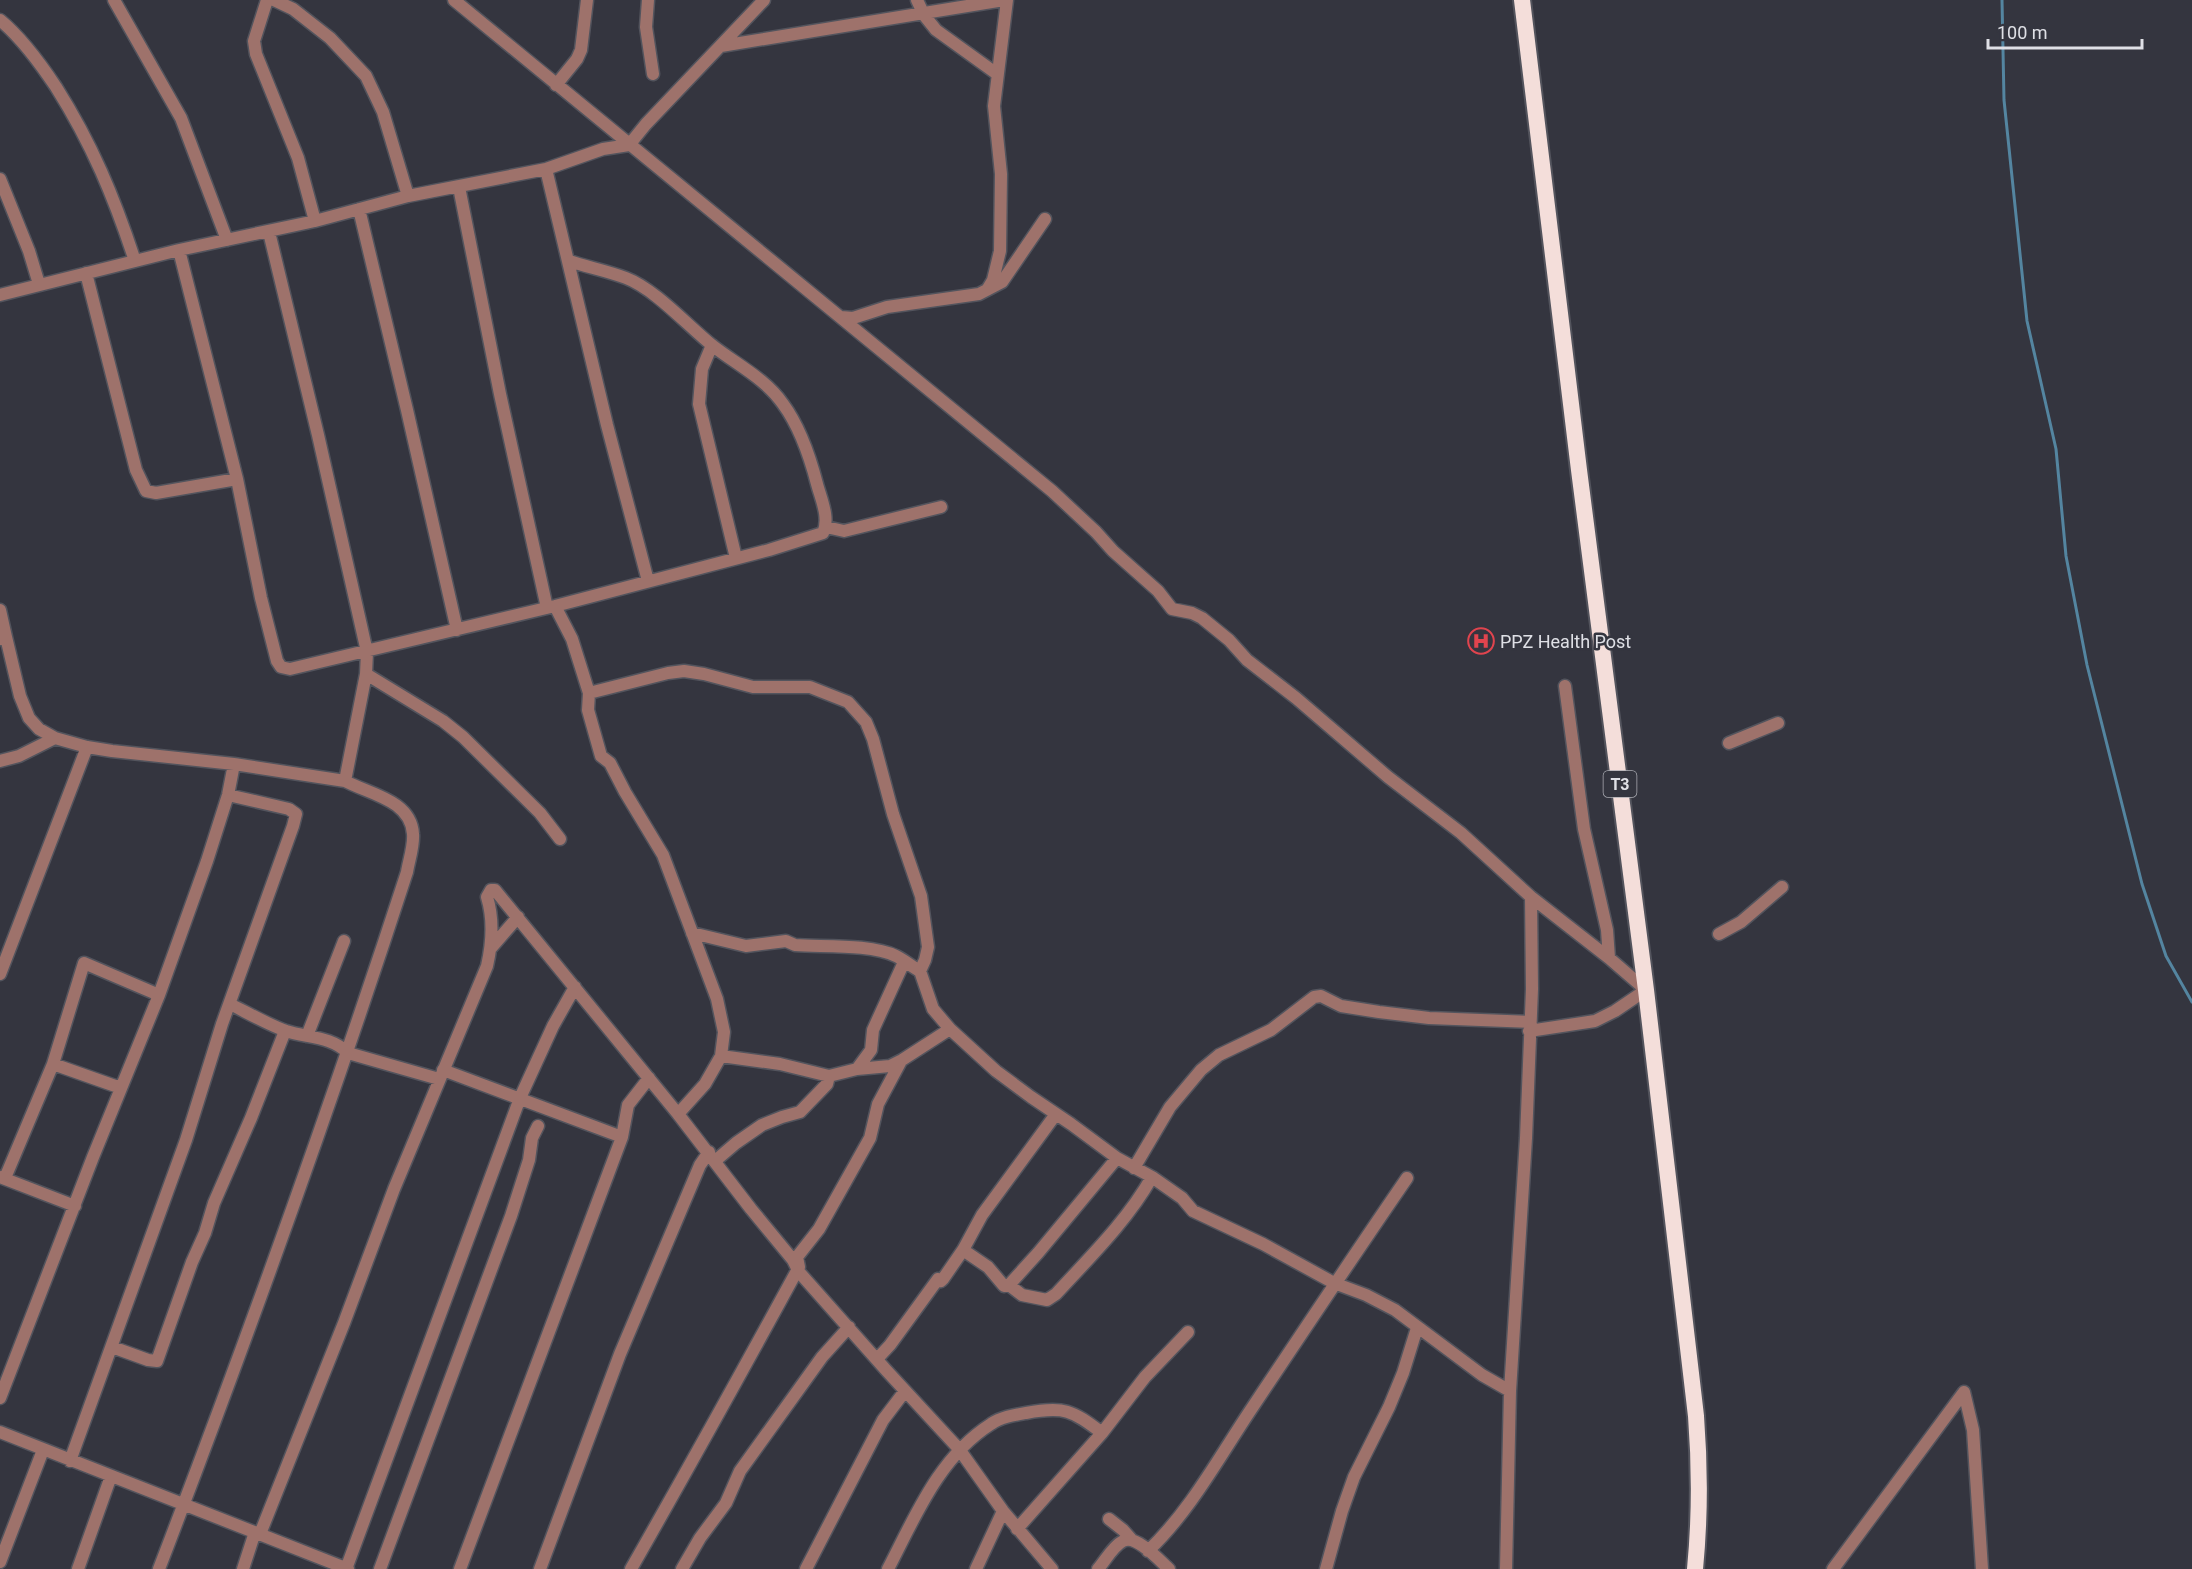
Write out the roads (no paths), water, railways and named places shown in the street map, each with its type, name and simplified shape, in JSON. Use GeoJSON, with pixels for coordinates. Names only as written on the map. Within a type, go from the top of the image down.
{"type":"FeatureCollection","features":[{"type":"Feature","properties":{"kind":"highway","name":"T3"},"geometry":{"type":"LineString","coordinates":[[1522,0],[1579,470],[1646,990],[1696,1416],[1700,1469],[1699,1535],[1695,1569]]}},
{"type":"Feature","properties":{"kind":"street"},"geometry":{"type":"LineString","coordinates":[[114,0],[181,118],[227,240]]}},
{"type":"Feature","properties":{"kind":"street"},"geometry":{"type":"LineString","coordinates":[[267,0],[255,41],[256,54],[298,158],[315,221]]}},
{"type":"Feature","properties":{"kind":"street"},"geometry":{"type":"LineString","coordinates":[[274,0],[292,9],[330,38],[366,76],[383,112],[408,196]]}},
{"type":"Feature","properties":{"kind":"street"},"geometry":{"type":"LineString","coordinates":[[454,0],[1052,491],[1158,591],[1172,609],[1192,613],[1202,618],[1229,640],[1247,660],[1296,698],[1388,777],[1461,833],[1531,897],[1610,958],[1646,990],[1615,1011],[1595,1021],[1529,1027],[1379,1012],[1341,1006],[1321,996],[1314,997],[1271,1030],[1219,1055],[1201,1070],[1170,1107],[1134,1168]]}},
{"type":"Feature","properties":{"kind":"street"},"geometry":{"type":"LineString","coordinates":[[556,85],[581,50],[587,0]]}},
{"type":"Feature","properties":{"kind":"street"},"geometry":{"type":"LineString","coordinates":[[648,0],[646,27],[653,74]]}},
{"type":"Feature","properties":{"kind":"street"},"geometry":{"type":"LineString","coordinates":[[0,295],[179,250],[315,221],[408,196],[546,169],[603,149],[629,145],[646,123],[764,0]]}},
{"type":"Feature","properties":{"kind":"street"},"geometry":{"type":"LineString","coordinates":[[917,0],[923,13],[936,30],[997,74]]}},
{"type":"Feature","properties":{"kind":"street"},"geometry":{"type":"LineString","coordinates":[[721,46],[1005,0],[994,106],[1001,174],[1001,240],[997,266],[987,290]]}},
{"type":"Feature","properties":{"kind":"street"},"geometry":{"type":"LineString","coordinates":[[0,20],[41,63],[72,112],[97,159],[118,208],[135,261]]}},
{"type":"Feature","properties":{"kind":"street"},"geometry":{"type":"LineString","coordinates":[[546,169],[607,425],[648,581]]}},
{"type":"Feature","properties":{"kind":"street"},"geometry":{"type":"LineString","coordinates":[[0,179],[17,218],[39,284]]}},
{"type":"Feature","properties":{"kind":"street"},"geometry":{"type":"LineString","coordinates":[[459,187],[500,394],[551,607],[572,639],[589,693],[588,710],[601,756],[610,763],[663,855],[717,999],[724,1032],[721,1056],[705,1084],[678,1114]]}},
{"type":"Feature","properties":{"kind":"street"},"geometry":{"type":"LineString","coordinates":[[359,209],[457,630]]}},
{"type":"Feature","properties":{"kind":"street"},"geometry":{"type":"LineString","coordinates":[[841,317],[853,318],[887,307],[979,294],[1002,282],[1045,219]]}},
{"type":"Feature","properties":{"kind":"street"},"geometry":{"type":"LineString","coordinates":[[269,232],[367,652],[366,674],[345,781]]}},
{"type":"Feature","properties":{"kind":"street"},"geometry":{"type":"LineString","coordinates":[[179,250],[237,479],[261,598],[277,661],[281,667],[290,669],[551,607],[823,533],[826,526],[814,473],[802,440],[783,404],[765,384],[712,345],[650,292],[627,278],[568,261]]}},
{"type":"Feature","properties":{"kind":"street"},"geometry":{"type":"LineString","coordinates":[[86,273],[136,470],[146,491],[156,493],[237,479]]}},
{"type":"Feature","properties":{"kind":"street"},"geometry":{"type":"LineString","coordinates":[[712,345],[702,369],[699,404],[736,558]]}},
{"type":"Feature","properties":{"kind":"street"},"geometry":{"type":"LineString","coordinates":[[826,526],[844,531],[941,507]]}},
{"type":"Feature","properties":{"kind":"street"},"geometry":{"type":"LineString","coordinates":[[0,610],[3,638],[20,696],[29,717],[39,729],[55,738],[87,747],[234,764],[345,781],[390,800],[410,820],[413,834],[407,872],[348,1053],[185,1505],[159,1569]]}},
{"type":"Feature","properties":{"kind":"street"},"geometry":{"type":"LineString","coordinates":[[589,693],[684,671],[753,687],[810,687],[848,702],[866,722],[873,739],[893,814],[919,888],[928,947],[920,971]]}},
{"type":"Feature","properties":{"kind":"street"},"geometry":{"type":"LineString","coordinates":[[366,674],[443,721],[463,737],[540,813],[560,839]]}},
{"type":"Feature","properties":{"kind":"street"},"geometry":{"type":"LineString","coordinates":[[1565,686],[1584,829],[1607,930],[1610,958]]}},
{"type":"Feature","properties":{"kind":"street"},"geometry":{"type":"LineString","coordinates":[[1729,743],[1778,723]]}},
{"type":"Feature","properties":{"kind":"street"},"geometry":{"type":"LineString","coordinates":[[0,761],[19,756],[55,738]]}},
{"type":"Feature","properties":{"kind":"street"},"geometry":{"type":"LineString","coordinates":[[0,974],[87,747]]}},
{"type":"Feature","properties":{"kind":"street"},"geometry":{"type":"LineString","coordinates":[[0,1398],[159,995],[207,861],[228,795],[234,764]]}},
{"type":"Feature","properties":{"kind":"street"},"geometry":{"type":"LineString","coordinates":[[70,1461],[186,1140],[296,814],[289,809],[228,795]]}},
{"type":"Feature","properties":{"kind":"street"},"geometry":{"type":"LineString","coordinates":[[1719,934],[1741,922],[1782,887]]}},
{"type":"Feature","properties":{"kind":"street"},"geometry":{"type":"LineString","coordinates":[[243,1569],[344,1323],[394,1189],[487,966],[492,934],[488,894],[491,890],[498,892],[649,1078],[798,1269],[959,1449],[1003,1511],[1052,1569]]}},
{"type":"Feature","properties":{"kind":"street"},"geometry":{"type":"LineString","coordinates":[[1506,1569],[1510,1391],[1526,1138],[1532,990],[1531,897]]}},
{"type":"Feature","properties":{"kind":"street"},"geometry":{"type":"LineString","coordinates":[[491,948],[518,917]]}},
{"type":"Feature","properties":{"kind":"street"},"geometry":{"type":"LineString","coordinates":[[692,933],[746,946],[786,941],[795,945],[873,949],[897,956],[920,971],[933,1009],[950,1029],[996,1071],[1031,1097],[1117,1158],[1152,1177],[1182,1198],[1192,1211],[1263,1244],[1334,1283],[1366,1295],[1395,1311],[1482,1375],[1510,1391]]}},
{"type":"Feature","properties":{"kind":"street"},"geometry":{"type":"LineString","coordinates":[[307,1036],[344,941]]}},
{"type":"Feature","properties":{"kind":"street"},"geometry":{"type":"LineString","coordinates":[[857,1069],[871,1050],[873,1030],[904,962]]}},
{"type":"Feature","properties":{"kind":"street"},"geometry":{"type":"LineString","coordinates":[[75,1206],[3,1177],[53,1064],[84,963],[159,995]]}},
{"type":"Feature","properties":{"kind":"street"},"geometry":{"type":"LineString","coordinates":[[0,1432],[257,1533],[327,1565],[347,1569],[520,1098],[553,1026],[575,987]]}},
{"type":"Feature","properties":{"kind":"street"},"geometry":{"type":"LineString","coordinates":[[230,1004],[285,1031],[327,1039],[341,1046],[348,1053],[441,1075],[520,1098],[622,1137]]}},
{"type":"Feature","properties":{"kind":"street"},"geometry":{"type":"LineString","coordinates":[[721,1056],[780,1064],[829,1076],[857,1069],[890,1066],[950,1029]]}},
{"type":"Feature","properties":{"kind":"street"},"geometry":{"type":"LineString","coordinates":[[112,1347],[157,1361],[214,1203],[285,1031]]}},
{"type":"Feature","properties":{"kind":"street"},"geometry":{"type":"LineString","coordinates":[[632,1569],[798,1269],[797,1257],[819,1229],[870,1138],[878,1104],[901,1061]]}},
{"type":"Feature","properties":{"kind":"street"},"geometry":{"type":"LineString","coordinates":[[53,1064],[121,1088]]}},
{"type":"Feature","properties":{"kind":"street"},"geometry":{"type":"LineString","coordinates":[[540,1569],[620,1354],[696,1176],[712,1156],[762,1125],[800,1112],[827,1084],[829,1076]]}},
{"type":"Feature","properties":{"kind":"street"},"geometry":{"type":"LineString","coordinates":[[460,1569],[622,1137],[628,1105],[649,1078]]}},
{"type":"Feature","properties":{"kind":"street"},"geometry":{"type":"LineString","coordinates":[[877,1359],[890,1346],[938,1279],[941,1281],[943,1279],[963,1250],[982,1215],[1056,1114]]}},
{"type":"Feature","properties":{"kind":"street"},"geometry":{"type":"LineString","coordinates":[[380,1569],[511,1216],[529,1160],[532,1138],[538,1126]]}},
{"type":"Feature","properties":{"kind":"street"},"geometry":{"type":"LineString","coordinates":[[1009,1285],[1117,1158]]}},
{"type":"Feature","properties":{"kind":"street"},"geometry":{"type":"LineString","coordinates":[[963,1250],[988,1267],[1004,1286],[1009,1285],[1022,1295],[1047,1299],[1056,1294],[1134,1207],[1152,1177]]}},
{"type":"Feature","properties":{"kind":"street"},"geometry":{"type":"LineString","coordinates":[[1148,1551],[1161,1539],[1200,1490],[1334,1283],[1407,1178]]}},
{"type":"Feature","properties":{"kind":"street"},"geometry":{"type":"LineString","coordinates":[[682,1569],[700,1538],[726,1503],[740,1471],[822,1357],[849,1327]]}},
{"type":"Feature","properties":{"kind":"street"},"geometry":{"type":"LineString","coordinates":[[1326,1569],[1342,1510],[1354,1477],[1389,1407],[1417,1328]]}},
{"type":"Feature","properties":{"kind":"street"},"geometry":{"type":"LineString","coordinates":[[1017,1529],[1102,1433],[1145,1377],[1188,1332]]}},
{"type":"Feature","properties":{"kind":"street"},"geometry":{"type":"LineString","coordinates":[[806,1569],[883,1420],[905,1391]]}},
{"type":"Feature","properties":{"kind":"street"},"geometry":{"type":"LineString","coordinates":[[1833,1569],[1964,1392],[1972,1430],[1982,1569]]}},
{"type":"Feature","properties":{"kind":"street"},"geometry":{"type":"LineString","coordinates":[[888,1569],[945,1465],[959,1449],[992,1423],[1009,1416],[1046,1409],[1064,1409],[1079,1415],[1102,1433]]}},
{"type":"Feature","properties":{"kind":"street"},"geometry":{"type":"LineString","coordinates":[[0,1562],[43,1450]]}},
{"type":"Feature","properties":{"kind":"street"},"geometry":{"type":"LineString","coordinates":[[78,1569],[111,1476]]}},
{"type":"Feature","properties":{"kind":"street"},"geometry":{"type":"LineString","coordinates":[[976,1569],[1003,1511]]}},
{"type":"Feature","properties":{"kind":"street"},"geometry":{"type":"LineString","coordinates":[[1109,1519],[1169,1569]]}},
{"type":"Feature","properties":{"kind":"street"},"geometry":{"type":"LineString","coordinates":[[1098,1569],[1116,1546],[1124,1540],[1131,1539]]}},
{"type":"Feature","properties":{"kind":"waterway"},"geometry":{"type":"LineString","coordinates":[[2002,0],[2004,100],[2027,321],[2056,449],[2066,556],[2087,665],[2142,884],[2166,956],[2192,1002]]}},
{"type":"Feature","properties":{"kind":"place","name":"PPZ Health Post"},"geometry":{"type":"Point","coordinates":[1481,641]}}]}
